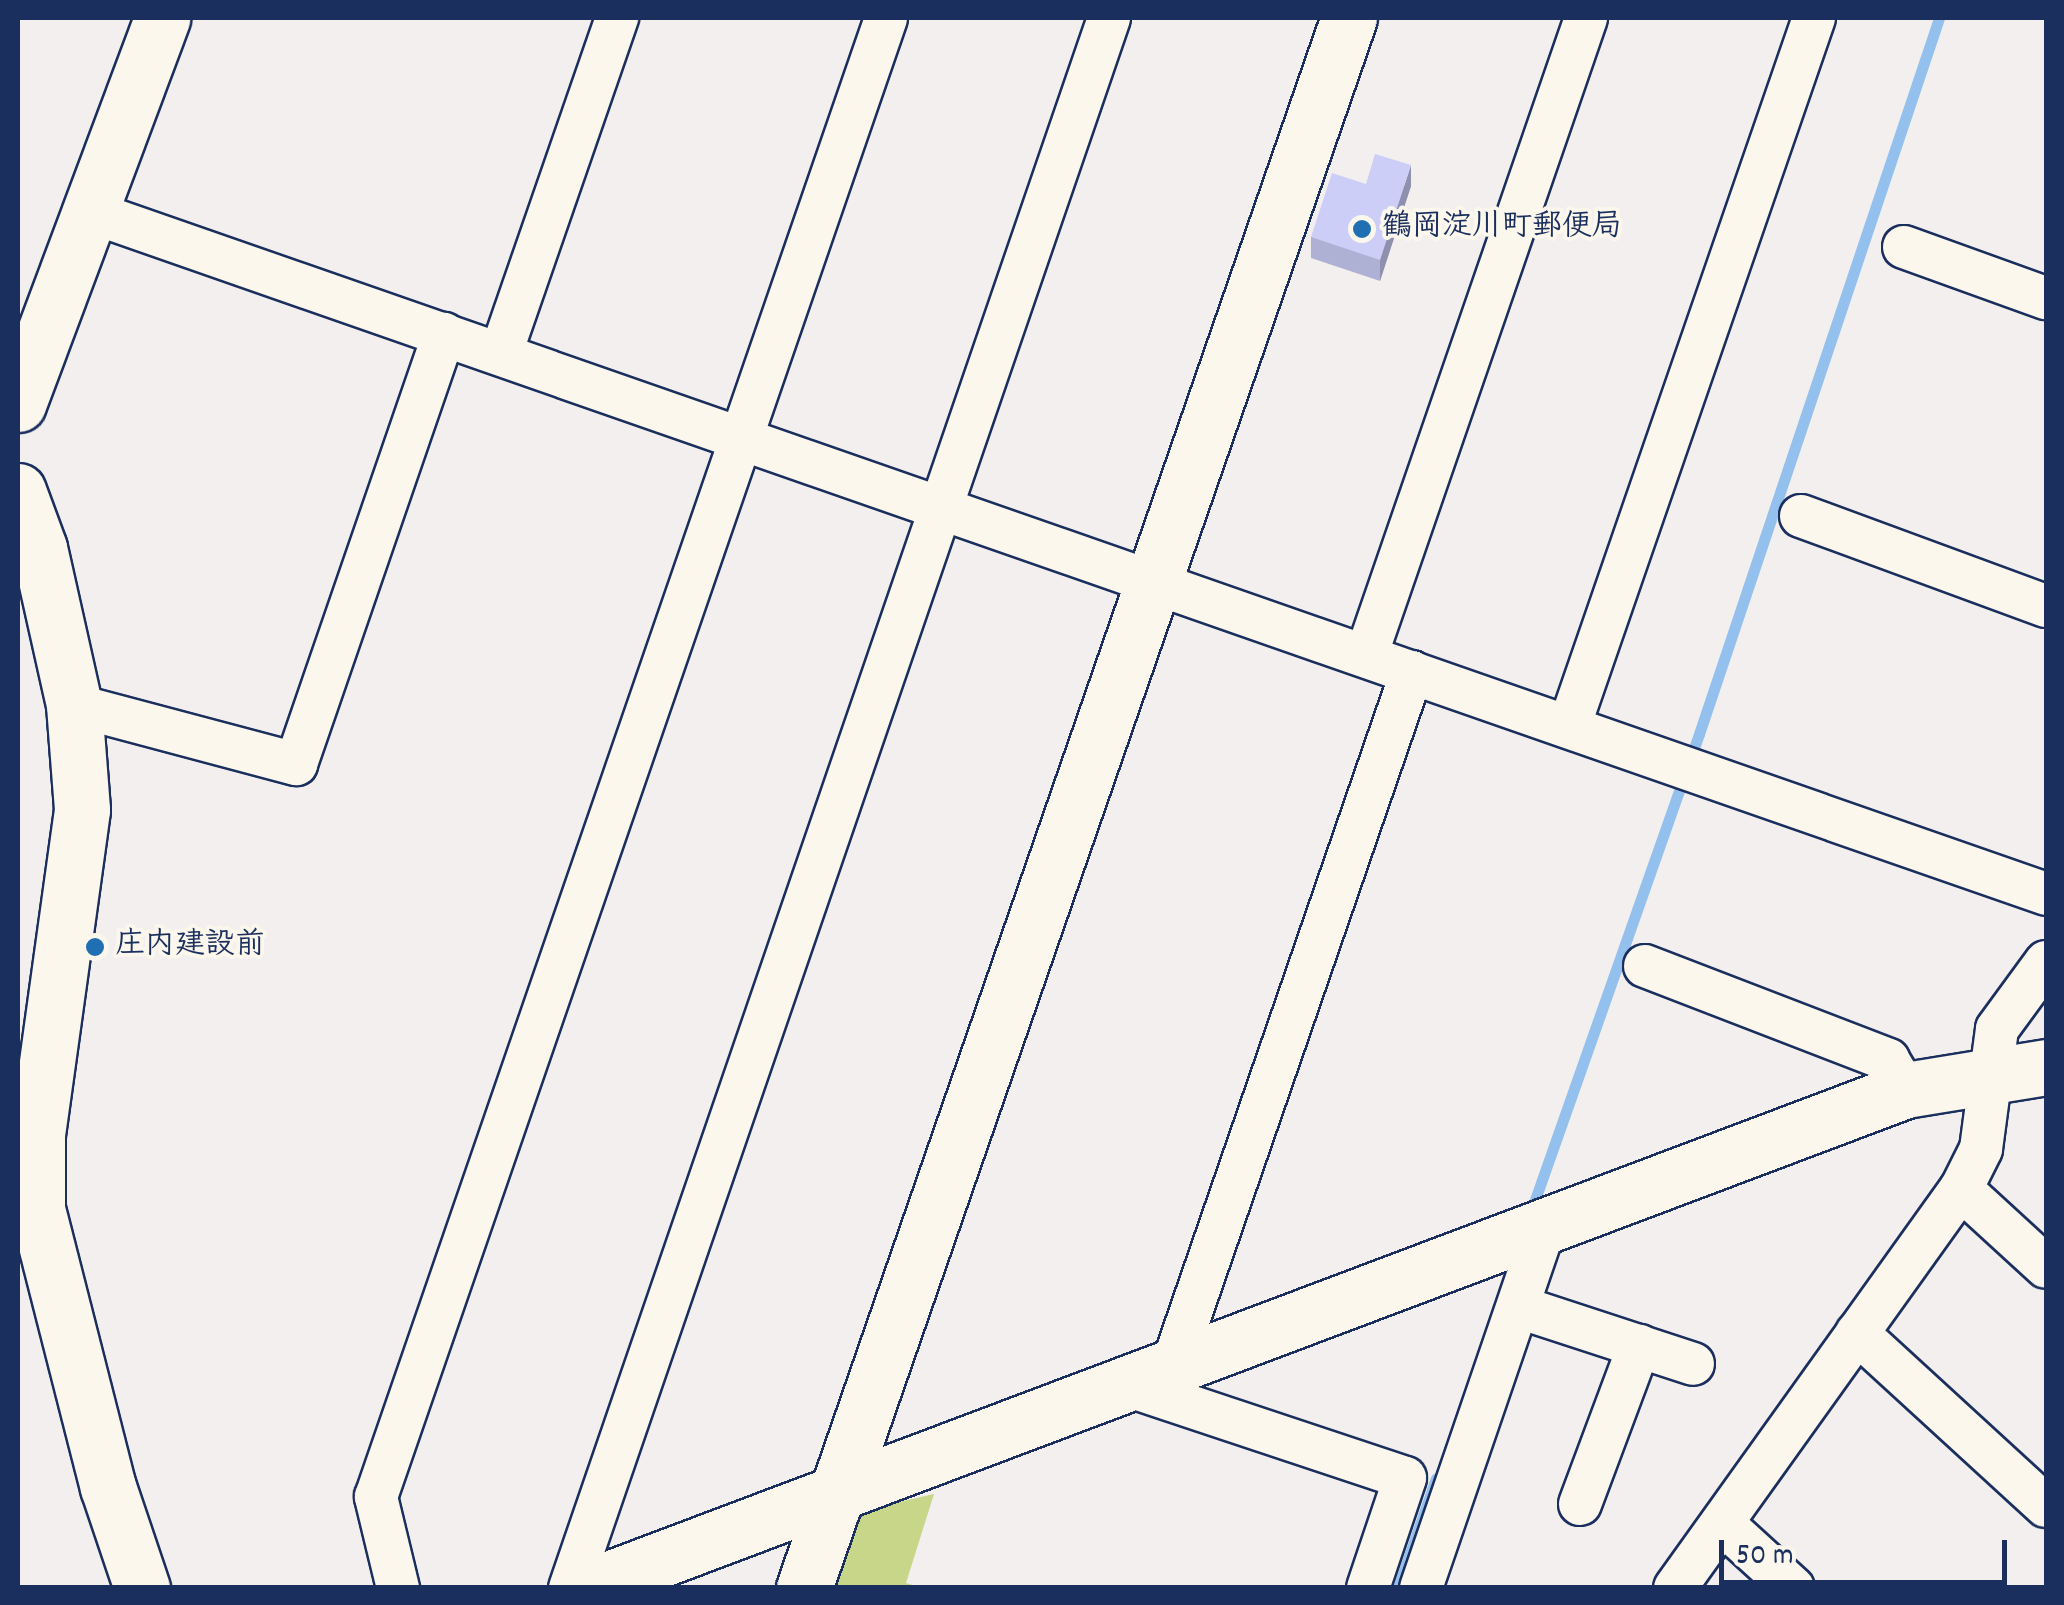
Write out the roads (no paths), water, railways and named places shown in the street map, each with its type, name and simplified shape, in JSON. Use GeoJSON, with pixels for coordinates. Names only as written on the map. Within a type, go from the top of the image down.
{"type":"FeatureCollection","features":[{"type":"Feature","properties":{"kind":"street"},"geometry":{"type":"LineString","coordinates":[[18,404],[94,213],[162,18]]}},
{"type":"Feature","properties":{"kind":"street"},"geometry":{"type":"LineString","coordinates":[[501,353],[616,18]]}},
{"type":"Feature","properties":{"kind":"street"},"geometry":{"type":"LineString","coordinates":[[398,1588],[376,1497],[886,18]]}},
{"type":"Feature","properties":{"kind":"street"},"geometry":{"type":"LineString","coordinates":[[570,1588],[1110,18]]}},
{"type":"Feature","properties":{"kind":"street"},"geometry":{"type":"LineString","coordinates":[[804,1588],[1349,18]]}},
{"type":"Feature","properties":{"kind":"street"},"geometry":{"type":"LineString","coordinates":[[1366,656],[1586,18]]}},
{"type":"Feature","properties":{"kind":"street"},"geometry":{"type":"LineString","coordinates":[[1569,727],[1814,18]]}},
{"type":"Feature","properties":{"kind":"street"},"geometry":{"type":"LineString","coordinates":[[94,213],[2046,894]]}},
{"type":"Feature","properties":{"kind":"street"},"geometry":{"type":"LineString","coordinates":[[1904,248],[2046,298]]}},
{"type":"Feature","properties":{"kind":"street"},"geometry":{"type":"LineString","coordinates":[[74,705],[296,764],[444,334]]}},
{"type":"Feature","properties":{"kind":"street"},"geometry":{"type":"LineString","coordinates":[[18,491],[43,563],[74,705],[82,810],[27,1144],[37,1208],[108,1487],[142,1588]]}},
{"type":"Feature","properties":{"kind":"street"},"geometry":{"type":"LineString","coordinates":[[1801,516],[2046,606]]}},
{"type":"Feature","properties":{"kind":"street"},"geometry":{"type":"LineString","coordinates":[[1173,1364],[1412,672]]}},
{"type":"Feature","properties":{"kind":"street"},"geometry":{"type":"LineString","coordinates":[[1674,1588],[1961,1189],[1981,1149],[1997,1029],[2046,962]]}},
{"type":"Feature","properties":{"kind":"street"},"geometry":{"type":"LineString","coordinates":[[1646,966],[1888,1060],[1906,1090]]}},
{"type":"Feature","properties":{"kind":"street"},"geometry":{"type":"LineString","coordinates":[[585,1588],[1547,1221],[1906,1090],[1990,1072],[2046,1068]]}},
{"type":"Feature","properties":{"kind":"street"},"geometry":{"type":"LineString","coordinates":[[1961,1189],[2046,1266]]}},
{"type":"Feature","properties":{"kind":"street"},"geometry":{"type":"LineString","coordinates":[[1421,1588],[1547,1221]]}},
{"type":"Feature","properties":{"kind":"street"},"geometry":{"type":"LineString","coordinates":[[1520,1307],[1694,1364]]}},
{"type":"Feature","properties":{"kind":"street"},"geometry":{"type":"LineString","coordinates":[[1856,1334],[2046,1506]]}},
{"type":"Feature","properties":{"kind":"street"},"geometry":{"type":"LineString","coordinates":[[1580,1504],[1639,1346]]}},
{"type":"Feature","properties":{"kind":"street"},"geometry":{"type":"LineString","coordinates":[[1123,1384],[1405,1478],[1368,1588]]}},
{"type":"Feature","properties":{"kind":"street"},"geometry":{"type":"LineString","coordinates":[[1723,1524],[1793,1588]]}},
{"type":"Feature","properties":{"kind":"waterway"},"geometry":{"type":"LineString","coordinates":[[1531,1211],[1699,734],[1939,18]]}},
{"type":"Feature","properties":{"kind":"waterway"},"geometry":{"type":"LineString","coordinates":[[1398,1588],[1436,1478]]}},
{"type":"Feature","properties":{"kind":"place","name":"鶴岡淀川町郵便局"},"geometry":{"type":"Point","coordinates":[1362,229]}},
{"type":"Feature","properties":{"kind":"place","name":"庄内建設前"},"geometry":{"type":"Point","coordinates":[95,947]}}]}
